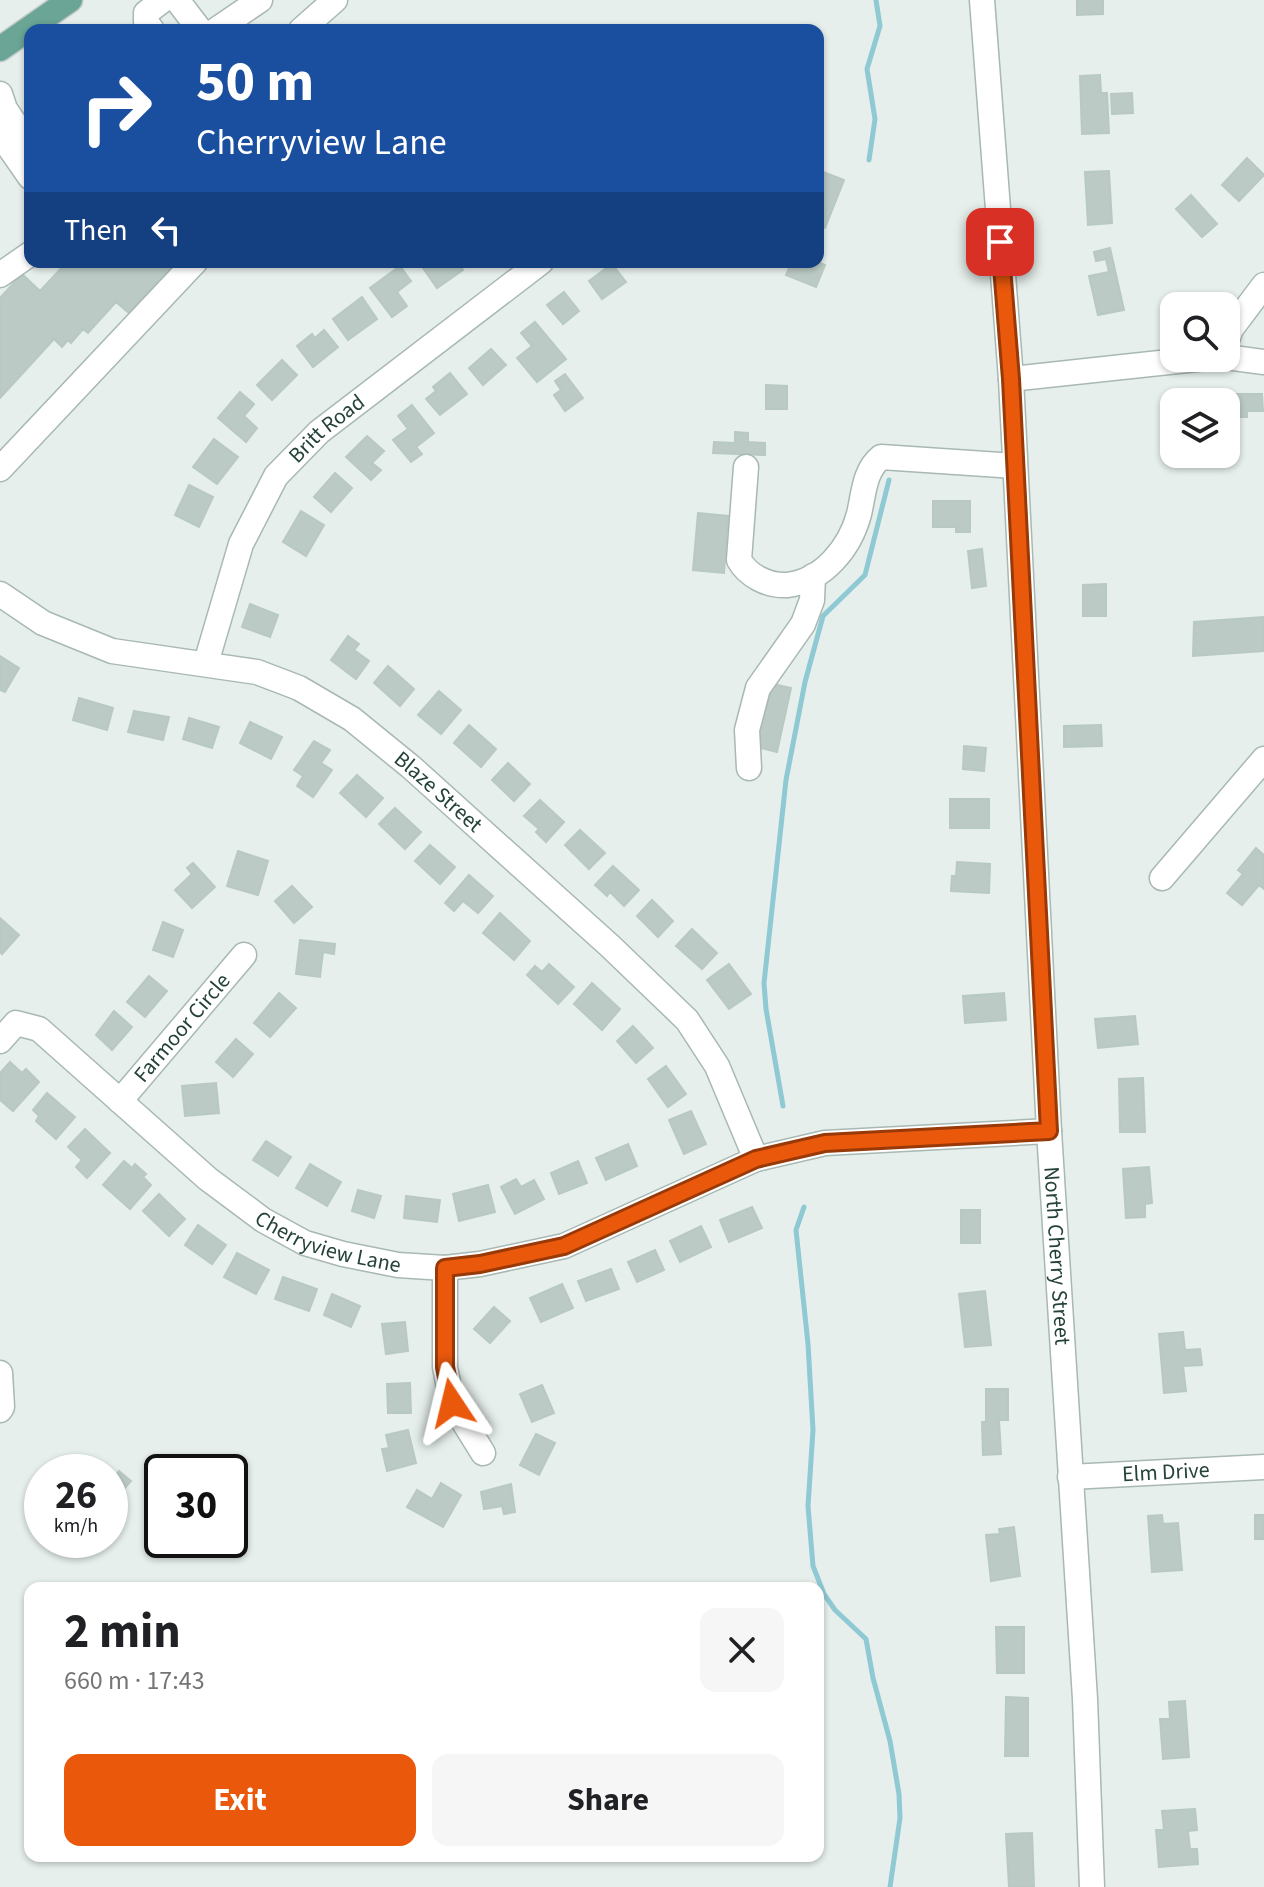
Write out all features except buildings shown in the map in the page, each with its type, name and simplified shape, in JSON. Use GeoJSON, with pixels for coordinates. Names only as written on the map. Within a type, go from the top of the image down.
{"type":"FeatureCollection","features":[{"type":"Feature","properties":{"kind":"main road"},"geometry":{"type":"LineString","coordinates":[[36,24],[70,0]]}},
{"type":"Feature","properties":{"kind":"main road"},"geometry":{"type":"LineString","coordinates":[[0,49],[24,32]]}},
{"type":"Feature","properties":{"kind":"street"},"geometry":{"type":"LineString","coordinates":[[148,24],[146,13],[163,0]]}},
{"type":"Feature","properties":{"kind":"street"},"geometry":{"type":"LineString","coordinates":[[177,0],[195,24]]}},
{"type":"Feature","properties":{"kind":"street"},"geometry":{"type":"LineString","coordinates":[[225,24],[260,0]]}},
{"type":"Feature","properties":{"kind":"street"},"geometry":{"type":"LineString","coordinates":[[308,24],[335,0]]}},
{"type":"Feature","properties":{"kind":"street","name":"North Cherry Street"},"geometry":{"type":"LineString","coordinates":[[982,0],[1011,379],[1049,1131],[1085,1699],[1092,1887]]}},
{"type":"Feature","properties":{"kind":"street"},"geometry":{"type":"LineString","coordinates":[[0,65],[24,34]]}},
{"type":"Feature","properties":{"kind":"street"},"geometry":{"type":"LineString","coordinates":[[0,94],[5,109],[24,137]]}},
{"type":"Feature","properties":{"kind":"street"},"geometry":{"type":"LineString","coordinates":[[0,134],[24,168]]}},
{"type":"Feature","properties":{"kind":"street"},"geometry":{"type":"LineString","coordinates":[[0,275],[24,258]]}},
{"type":"Feature","properties":{"kind":"street"},"geometry":{"type":"LineString","coordinates":[[0,469],[189,268]]}},
{"type":"Feature","properties":{"kind":"street","name":"Britt Road"},"geometry":{"type":"LineString","coordinates":[[206,663],[241,544],[276,476],[319,432],[533,268]]}},
{"type":"Feature","properties":{"kind":"street"},"geometry":{"type":"LineString","coordinates":[[1240,315],[1264,285]]}},
{"type":"Feature","properties":{"kind":"street"},"geometry":{"type":"LineString","coordinates":[[1240,359],[1264,362]]}},
{"type":"Feature","properties":{"kind":"street"},"geometry":{"type":"LineString","coordinates":[[1011,379],[1160,363]]}},
{"type":"Feature","properties":{"kind":"street"},"geometry":{"type":"LineString","coordinates":[[746,467],[739,560],[743,567],[766,582],[780,585],[793,584],[813,576],[840,554],[858,517],[868,474],[881,457],[1015,466]]}},
{"type":"Feature","properties":{"kind":"street"},"geometry":{"type":"LineString","coordinates":[[749,768],[747,730],[758,688],[803,624],[812,600],[813,576]]}},
{"type":"Feature","properties":{"kind":"street","name":"Blaze Street"},"geometry":{"type":"LineString","coordinates":[[0,594],[43,623],[112,651],[257,672],[299,688],[352,719],[411,767],[610,946],[687,1020],[717,1066],[756,1159]]}},
{"type":"Feature","properties":{"kind":"street"},"geometry":{"type":"LineString","coordinates":[[1162,878],[1264,759]]}},
{"type":"Feature","properties":{"kind":"street","name":"Farmoor Circle"},"geometry":{"type":"LineString","coordinates":[[120,1101],[244,955]]}},
{"type":"Feature","properties":{"kind":"street","name":"Cherryview Lane"},"geometry":{"type":"LineString","coordinates":[[0,1041],[16,1023],[39,1029],[208,1179],[263,1220],[305,1243],[398,1265],[445,1268],[480,1264],[564,1246],[756,1159],[825,1143],[1049,1131]]}},
{"type":"Feature","properties":{"kind":"street"},"geometry":{"type":"LineString","coordinates":[[445,1268],[445,1367],[452,1403],[483,1453]]}},
{"type":"Feature","properties":{"kind":"street"},"geometry":{"type":"LineString","coordinates":[[0,1373],[0,1410]]}},
{"type":"Feature","properties":{"kind":"street","name":"Elm Drive"},"geometry":{"type":"LineString","coordinates":[[1070,1477],[1264,1467]]}},
{"type":"Feature","properties":{"kind":"waterway"},"geometry":{"type":"LineString","coordinates":[[869,160],[875,119],[867,69],[880,26],[876,0]]}},
{"type":"Feature","properties":{"kind":"waterway"},"geometry":{"type":"LineString","coordinates":[[783,1106],[764,983],[786,780],[805,682],[823,616],[865,575],[889,480]]}},
{"type":"Feature","properties":{"kind":"waterway"},"geometry":{"type":"LineString","coordinates":[[804,1207],[796,1230],[813,1430],[808,1506],[813,1566],[819,1582]]}},
{"type":"Feature","properties":{"kind":"waterway"},"geometry":{"type":"LineString","coordinates":[[824,1594],[835,1610],[866,1639],[890,1741],[900,1818],[890,1887]]}},
{"type":"Feature","properties":{"kind":"route"},"geometry":{"type":"LineString","coordinates":[[452,1403],[445,1367],[445,1268],[480,1264],[564,1246],[756,1159],[825,1143],[1049,1131],[1011,379],[1000,242]]}}]}
